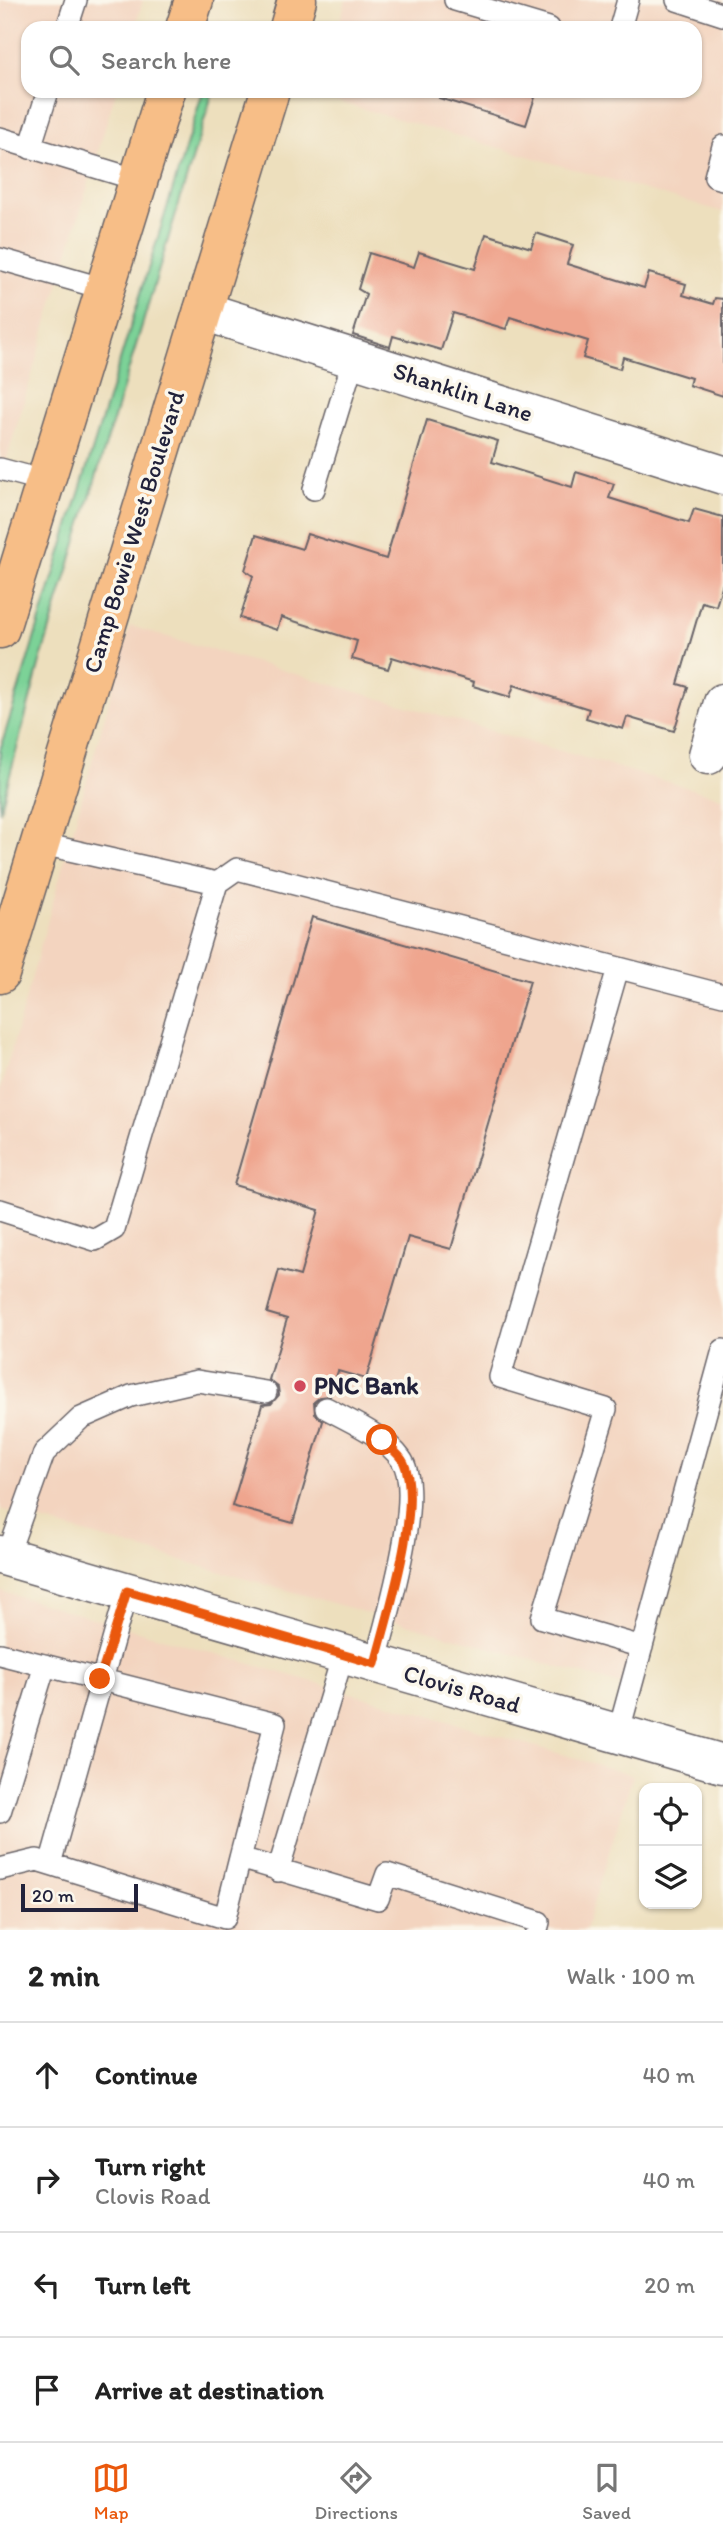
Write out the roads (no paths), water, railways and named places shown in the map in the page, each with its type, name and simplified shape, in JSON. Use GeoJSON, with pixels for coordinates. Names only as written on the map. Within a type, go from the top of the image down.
{"type":"FeatureCollection","features":[{"type":"Feature","properties":{"kind":"main road"},"geometry":{"type":"LineString","coordinates":[[187,21],[194,0]]}},
{"type":"Feature","properties":{"kind":"main road"},"geometry":{"type":"LineString","coordinates":[[291,21],[297,0]]}},
{"type":"Feature","properties":{"kind":"main road"},"geometry":{"type":"LineString","coordinates":[[0,629],[10,561],[46,481],[164,98]]}},
{"type":"Feature","properties":{"kind":"main road","name":"Camp Bowie West Boulevard"},"geometry":{"type":"LineString","coordinates":[[0,974],[268,98]]}},
{"type":"Feature","properties":{"kind":"street","name":"Shanklin Lane"},"geometry":{"type":"LineString","coordinates":[[202,311],[723,475]]}},
{"type":"Feature","properties":{"kind":"street"},"geometry":{"type":"LineString","coordinates":[[708,755],[723,703]]}},
{"type":"Feature","properties":{"kind":"street","name":"Clovis Road"},"geometry":{"type":"LineString","coordinates":[[4,1556],[723,1765]]}},
{"type":"Feature","properties":{"kind":"lane"},"geometry":{"type":"LineString","coordinates":[[69,21],[76,0]]}},
{"type":"Feature","properties":{"kind":"lane"},"geometry":{"type":"LineString","coordinates":[[455,0],[526,21]]}},
{"type":"Feature","properties":{"kind":"lane"},"geometry":{"type":"LineString","coordinates":[[622,21],[628,0]]}},
{"type":"Feature","properties":{"kind":"lane"},"geometry":{"type":"LineString","coordinates":[[677,0],[723,15]]}},
{"type":"Feature","properties":{"kind":"lane"},"geometry":{"type":"LineString","coordinates":[[30,148],[46,98]]}},
{"type":"Feature","properties":{"kind":"lane"},"geometry":{"type":"LineString","coordinates":[[0,138],[138,180]]}},
{"type":"Feature","properties":{"kind":"lane"},"geometry":{"type":"LineString","coordinates":[[723,146],[715,177],[723,179]]}},
{"type":"Feature","properties":{"kind":"lane"},"geometry":{"type":"LineString","coordinates":[[0,259],[105,289]]}},
{"type":"Feature","properties":{"kind":"lane"},"geometry":{"type":"LineString","coordinates":[[314,489],[354,358]]}},
{"type":"Feature","properties":{"kind":"lane"},"geometry":{"type":"LineString","coordinates":[[0,469],[46,481]]}},
{"type":"Feature","properties":{"kind":"lane"},"geometry":{"type":"LineString","coordinates":[[38,843],[217,883]]}},
{"type":"Feature","properties":{"kind":"lane"},"geometry":{"type":"LineString","coordinates":[[0,1210],[95,1240],[114,1229],[217,883],[237,869],[723,995]]}},
{"type":"Feature","properties":{"kind":"lane"},"geometry":{"type":"LineString","coordinates":[[618,968],[500,1377],[606,1409],[542,1618],[642,1647]]}},
{"type":"Feature","properties":{"kind":"lane"},"geometry":{"type":"LineString","coordinates":[[618,1734],[723,1350]]}},
{"type":"Feature","properties":{"kind":"lane"},"geometry":{"type":"LineString","coordinates":[[4,1556],[44,1453],[81,1418],[131,1396],[197,1381],[266,1392]]}},
{"type":"Feature","properties":{"kind":"lane"},"geometry":{"type":"LineString","coordinates":[[278,1871],[407,1525],[409,1482],[403,1460],[382,1440],[326,1408]]}},
{"type":"Feature","properties":{"kind":"lane"},"geometry":{"type":"LineString","coordinates":[[50,1864],[127,1591]]}},
{"type":"Feature","properties":{"kind":"lane"},"geometry":{"type":"LineString","coordinates":[[0,1654],[275,1724],[225,1918],[37,1860],[0,1869]]}},
{"type":"Feature","properties":{"kind":"lane"},"geometry":{"type":"LineString","coordinates":[[0,1812],[44,1665]]}},
{"type":"Feature","properties":{"kind":"lane"},"geometry":{"type":"LineString","coordinates":[[240,1858],[378,1899],[387,1874],[539,1922],[537,1930]]}},
{"type":"Feature","properties":{"kind":"place","name":"PNC Bank"},"geometry":{"type":"Point","coordinates":[300,1386]}}]}
